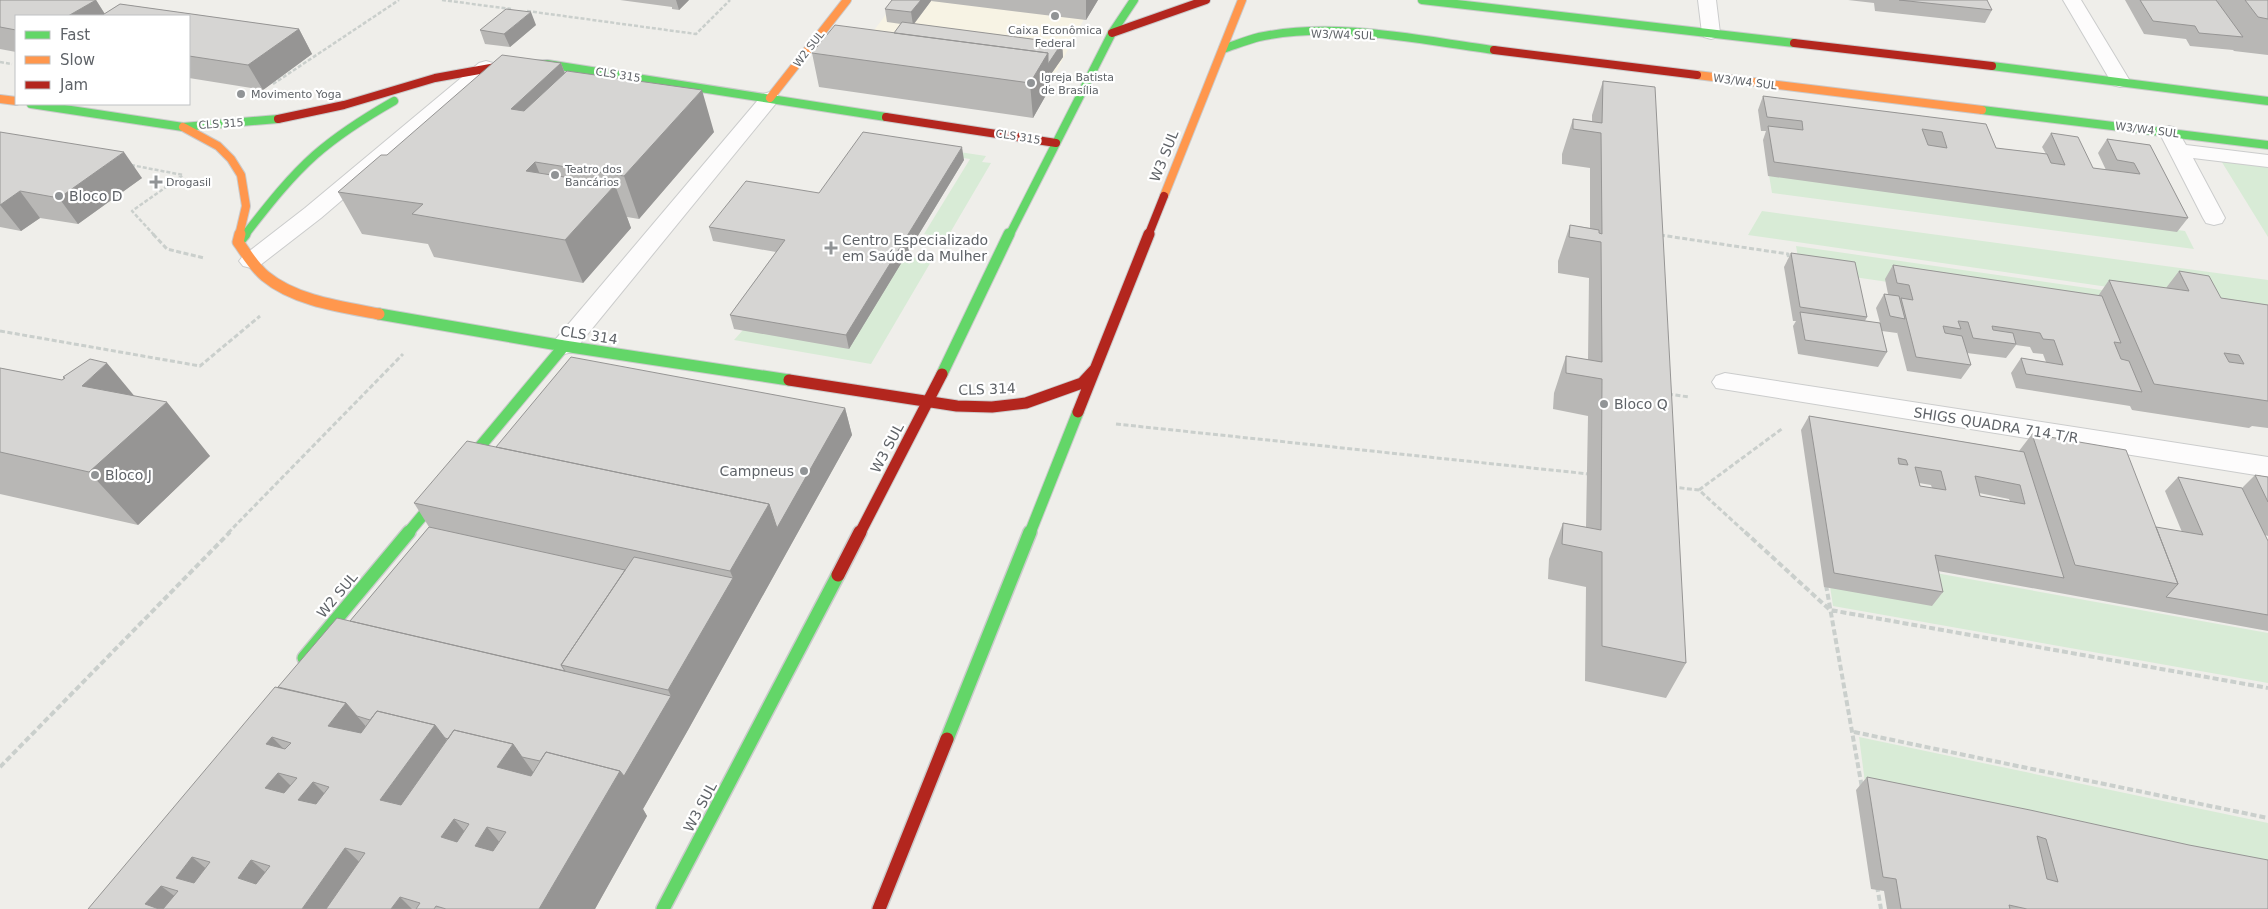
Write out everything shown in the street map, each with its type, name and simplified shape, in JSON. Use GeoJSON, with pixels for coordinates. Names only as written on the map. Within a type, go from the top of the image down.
{"type":"FeatureCollection","features":[{"type":"Feature","properties":{"kind":"main road","name":"W2 SUL"},"geometry":{"type":"LineString","coordinates":[[770,98],[847,0]]}},
{"type":"Feature","properties":{"kind":"main road","name":"W3 SUL"},"geometry":{"type":"LineString","coordinates":[[663,909],[929,402],[982,288],[1112,34],[1134,0]]}},
{"type":"Feature","properties":{"kind":"main road"},"geometry":{"type":"LineString","coordinates":[[1112,34],[1206,0]]}},
{"type":"Feature","properties":{"kind":"main road","name":"W3 SUL"},"geometry":{"type":"LineString","coordinates":[[879,909],[1242,0]]}},
{"type":"Feature","properties":{"kind":"main road"},"geometry":{"type":"LineString","coordinates":[[1422,0],[1553,19],[1710,33],[2120,81],[2268,101]]}},
{"type":"Feature","properties":{"kind":"main road","name":"W3/W4 SUL"},"geometry":{"type":"LineString","coordinates":[[1223,49],[1259,37],[1329,32],[1385,36],[2173,141],[2268,145]]}},
{"type":"Feature","properties":{"kind":"main road"},"geometry":{"type":"LineString","coordinates":[[1551,58],[1552,41]]}},
{"type":"Feature","properties":{"kind":"main road","name":"CLS 315"},"geometry":{"type":"LineString","coordinates":[[183,127],[269,121],[344,105],[435,78],[486,67],[547,64],[1056,144]]}},
{"type":"Feature","properties":{"kind":"main road"},"geometry":{"type":"LineString","coordinates":[[238,242],[286,185],[314,156],[346,130],[435,78]]}},
{"type":"Feature","properties":{"kind":"main road"},"geometry":{"type":"LineString","coordinates":[[0,99],[15,102]]}},
{"type":"Feature","properties":{"kind":"main road"},"geometry":{"type":"LineString","coordinates":[[39,105],[183,127],[218,146],[231,159],[241,175],[246,206],[238,242]]}},
{"type":"Feature","properties":{"kind":"main road","name":"CLS 314"},"geometry":{"type":"LineString","coordinates":[[238,242],[251,261],[266,276],[291,290],[336,306],[564,346],[929,402],[977,407],[1026,403],[1082,383],[1095,369]]}},
{"type":"Feature","properties":{"kind":"main road","name":"W2 SUL"},"geometry":{"type":"LineString","coordinates":[[297,666],[564,346]]}},
{"type":"Feature","properties":{"kind":"street"},"geometry":{"type":"LineString","coordinates":[[1707,0],[1710,33]]}},
{"type":"Feature","properties":{"kind":"street"},"geometry":{"type":"LineString","coordinates":[[2072,0],[2120,81]]}},
{"type":"Feature","properties":{"kind":"street"},"geometry":{"type":"LineString","coordinates":[[251,261],[313,213],[486,67]]}},
{"type":"Feature","properties":{"kind":"street"},"geometry":{"type":"LineString","coordinates":[[564,346],[770,98]]}},
{"type":"Feature","properties":{"kind":"street"},"geometry":{"type":"LineString","coordinates":[[2173,141],[2268,161]]}},
{"type":"Feature","properties":{"kind":"street"},"geometry":{"type":"LineString","coordinates":[[2173,141],[2214,218]]}},
{"type":"Feature","properties":{"kind":"street","name":"SHIGS QUADRA 714 T/R"},"geometry":{"type":"LineString","coordinates":[[1725,382],[2268,467]]}},
{"type":"Feature","properties":{"kind":"path"},"geometry":{"type":"LineString","coordinates":[[268,87],[399,0]]}},
{"type":"Feature","properties":{"kind":"path"},"geometry":{"type":"LineString","coordinates":[[442,0],[511,9]]}},
{"type":"Feature","properties":{"kind":"path"},"geometry":{"type":"LineString","coordinates":[[520,10],[696,34],[730,0]]}},
{"type":"Feature","properties":{"kind":"path"},"geometry":{"type":"LineString","coordinates":[[0,62],[15,64]]}},
{"type":"Feature","properties":{"kind":"path"},"geometry":{"type":"LineString","coordinates":[[126,164],[184,175],[132,211],[167,249],[213,260]]}},
{"type":"Feature","properties":{"kind":"path"},"geometry":{"type":"LineString","coordinates":[[1654,235],[1788,254]]}},
{"type":"Feature","properties":{"kind":"path"},"geometry":{"type":"LineString","coordinates":[[0,331],[200,366],[291,290]]}},
{"type":"Feature","properties":{"kind":"path"},"geometry":{"type":"LineString","coordinates":[[0,767],[403,354],[394,353]]}},
{"type":"Feature","properties":{"kind":"path"},"geometry":{"type":"LineString","coordinates":[[1074,419],[1596,475]]}},
{"type":"Feature","properties":{"kind":"path"},"geometry":{"type":"LineString","coordinates":[[1665,486],[1699,490],[1830,610],[2268,688]]}},
{"type":"Feature","properties":{"kind":"path"},"geometry":{"type":"LineString","coordinates":[[1826,581],[1863,791]]}},
{"type":"Feature","properties":{"kind":"path"},"geometry":{"type":"LineString","coordinates":[[1854,732],[2268,818]]}},
{"type":"Feature","properties":{"kind":"path"},"geometry":{"type":"LineString","coordinates":[[1876,880],[1881,909]]}},
{"type":"Feature","properties":{"kind":"shaded area"},"geometry":{"type":"Polygon","coordinates":[[[897,0],[1094,0],[1034,114],[830,88],[897,0]]]}},
{"type":"Feature","properties":{"kind":"green space"},"geometry":{"type":"Polygon","coordinates":[[[872,139],[986,156],[982,162],[991,163],[947,238],[924,234],[970,159],[870,144],[872,139]]]}},
{"type":"Feature","properties":{"kind":"green space"},"geometry":{"type":"Polygon","coordinates":[[[2220,159],[2268,164],[2268,237],[2220,159]]]}},
{"type":"Feature","properties":{"kind":"green space"},"geometry":{"type":"Polygon","coordinates":[[[1769,175],[2185,231],[2194,249],[1772,193],[1769,175]]]}},
{"type":"Feature","properties":{"kind":"green space"},"geometry":{"type":"Polygon","coordinates":[[[1762,211],[2268,280],[2268,310],[1748,235],[1762,211]]]}},
{"type":"Feature","properties":{"kind":"green space"},"geometry":{"type":"Polygon","coordinates":[[[1796,246],[2268,314],[1888,282],[1800,269],[1796,246]]]}},
{"type":"Feature","properties":{"kind":"green space"},"geometry":{"type":"Polygon","coordinates":[[[904,256],[932,260],[871,364],[734,340],[743,330],[904,256]]]}},
{"type":"Feature","properties":{"kind":"green space"},"geometry":{"type":"Polygon","coordinates":[[[1825,553],[2268,633],[2268,683],[1833,606],[1825,553]]]}},
{"type":"Feature","properties":{"kind":"green space"},"geometry":{"type":"Polygon","coordinates":[[[1859,737],[2268,823],[2268,877],[1866,790],[1859,737]]]}},
{"type":"Feature","properties":{"kind":"building"},"geometry":{"type":"Polygon","coordinates":[[[0,0],[96,0],[70,15],[15,15],[15,30],[0,27],[0,0]]]}},
{"type":"Feature","properties":{"kind":"building"},"geometry":{"type":"Polygon","coordinates":[[[892,0],[921,0],[911,12],[885,9],[892,0]]]}},
{"type":"Feature","properties":{"kind":"building"},"geometry":{"type":"Polygon","coordinates":[[[1899,0],[1987,0],[1992,10],[1899,0]]]}},
{"type":"Feature","properties":{"kind":"building"},"geometry":{"type":"Polygon","coordinates":[[[2140,0],[2216,0],[2243,37],[2199,33],[2195,26],[2153,21],[2140,0]]]}},
{"type":"Feature","properties":{"kind":"building"},"geometry":{"type":"Polygon","coordinates":[[[2245,0],[2268,0],[2268,19],[2258,17],[2245,0]]]}},
{"type":"Feature","properties":{"kind":"building"},"geometry":{"type":"Polygon","coordinates":[[[120,4],[299,29],[248,65],[190,56],[190,15],[103,15],[120,4]]]}},
{"type":"Feature","properties":{"kind":"building"},"geometry":{"type":"Polygon","coordinates":[[[506,9],[531,12],[504,34],[480,30],[506,9]]]}},
{"type":"Feature","properties":{"kind":"building"},"geometry":{"type":"Polygon","coordinates":[[[902,22],[1062,43],[1048,64],[1048,53],[894,33],[902,22]]]}},
{"type":"Feature","properties":{"kind":"building"},"geometry":{"type":"Polygon","coordinates":[[[835,25],[1048,53],[1030,83],[812,53],[835,25]]]}},
{"type":"Feature","properties":{"kind":"building"},"geometry":{"type":"Polygon","coordinates":[[[502,55],[561,63],[511,109],[524,111],[567,71],[702,90],[624,176],[535,162],[526,171],[615,185],[565,240],[412,214],[423,204],[338,192],[381,155],[387,155],[502,55]]]}},
{"type":"Feature","properties":{"kind":"building","name":"Bloco Q"},"geometry":{"type":"Polygon","coordinates":[[[1603,81],[1655,87],[1686,663],[1602,646],[1602,552],[1562,544],[1563,523],[1601,530],[1602,379],[1566,373],[1566,356],[1602,362],[1601,242],[1569,237],[1570,225],[1599,230],[1599,233],[1602,234],[1601,133],[1573,129],[1573,119],[1602,123],[1603,81]]]}},
{"type":"Feature","properties":{"kind":"building"},"geometry":{"type":"Polygon","coordinates":[[[1763,96],[1986,124],[1996,148],[2047,154],[2051,163],[2065,165],[2051,133],[2078,137],[2093,168],[2140,174],[2134,163],[2117,160],[2107,139],[2150,145],[2188,218],[1774,162],[1768,126],[1803,130],[1802,121],[1767,117],[1763,96]],[[1922,129],[1928,145],[1947,148],[1942,132],[1922,129]]]}},
{"type":"Feature","properties":{"kind":"building"},"geometry":{"type":"Polygon","coordinates":[[[0,132],[124,152],[59,198],[20,191],[0,205],[0,132]]]}},
{"type":"Feature","properties":{"kind":"building","name":"Centro Especializado em Saúde da Mulher"},"geometry":{"type":"Polygon","coordinates":[[[863,132],[962,147],[846,335],[730,315],[785,240],[709,227],[746,181],[819,193],[863,132]]]}},
{"type":"Feature","properties":{"kind":"building"},"geometry":{"type":"Polygon","coordinates":[[[1791,253],[1855,262],[1867,317],[1800,307],[1791,253]]]}},
{"type":"Feature","properties":{"kind":"building"},"geometry":{"type":"Polygon","coordinates":[[[1893,265],[2102,296],[2121,343],[2114,342],[2121,359],[2129,361],[2142,392],[2026,374],[2021,358],[2063,365],[2054,340],[2043,339],[2040,333],[1992,326],[1993,330],[2013,333],[2016,344],[1973,338],[1968,322],[1958,321],[1961,329],[1943,326],[1945,333],[1962,336],[1971,365],[1916,357],[1901,298],[1913,300],[1909,285],[1897,283],[1893,265]]]}},
{"type":"Feature","properties":{"kind":"building"},"geometry":{"type":"Polygon","coordinates":[[[2179,271],[2209,276],[2221,298],[2268,305],[2268,401],[2154,384],[2109,280],[2189,291],[2179,271]],[[2224,353],[2229,362],[2244,364],[2239,355],[2224,353]]]}},
{"type":"Feature","properties":{"kind":"building"},"geometry":{"type":"Polygon","coordinates":[[[1884,294],[1899,296],[1905,319],[1890,316],[1884,294]]]}},
{"type":"Feature","properties":{"kind":"building"},"geometry":{"type":"Polygon","coordinates":[[[1800,312],[1880,323],[1887,352],[1805,340],[1800,312]]]}},
{"type":"Feature","properties":{"kind":"building"},"geometry":{"type":"Polygon","coordinates":[[[571,357],[845,408],[777,528],[769,504],[496,447],[571,357]]]}},
{"type":"Feature","properties":{"kind":"building"},"geometry":{"type":"Polygon","coordinates":[[[90,359],[107,363],[82,386],[167,402],[89,472],[0,452],[0,368],[62,380],[65,378],[63,377],[90,359]]]}},
{"type":"Feature","properties":{"kind":"building"},"geometry":{"type":"Polygon","coordinates":[[[1809,416],[2024,452],[2064,578],[1935,555],[1943,592],[1834,573],[1809,416]],[[1898,458],[1899,464],[1908,465],[1906,460],[1898,458]],[[1915,467],[1920,486],[1946,490],[1941,471],[1915,467]],[[1975,476],[1980,496],[2025,504],[2020,485],[1975,476]]]}},
{"type":"Feature","properties":{"kind":"building"},"geometry":{"type":"Polygon","coordinates":[[[2032,434],[2126,450],[2178,584],[2075,565],[2032,434]]]}},
{"type":"Feature","properties":{"kind":"building"},"geometry":{"type":"Polygon","coordinates":[[[467,441],[769,504],[730,571],[414,503],[467,441]]]}},
{"type":"Feature","properties":{"kind":"building"},"geometry":{"type":"Polygon","coordinates":[[[2255,475],[2268,477],[2268,502],[2255,475]]]}},
{"type":"Feature","properties":{"kind":"building"},"geometry":{"type":"Polygon","coordinates":[[[2178,477],[2242,488],[2268,541],[2268,615],[2166,597],[2178,584],[2156,527],[2203,535],[2178,477]]]}},
{"type":"Feature","properties":{"kind":"building"},"geometry":{"type":"Polygon","coordinates":[[[429,527],[625,570],[561,665],[565,671],[350,621],[429,527]]]}},
{"type":"Feature","properties":{"kind":"building"},"geometry":{"type":"Polygon","coordinates":[[[634,557],[733,578],[668,690],[561,665],[634,557]]]}},
{"type":"Feature","properties":{"kind":"building"},"geometry":{"type":"Polygon","coordinates":[[[337,618],[671,696],[624,776],[620,771],[546,752],[540,761],[522,757],[513,744],[454,730],[448,739],[445,738],[435,725],[377,711],[370,720],[357,716],[346,703],[278,687],[337,618]]]}},
{"type":"Feature","properties":{"kind":"building"},"geometry":{"type":"Polygon","coordinates":[[[275,687],[346,703],[328,726],[361,733],[377,711],[435,725],[380,800],[401,805],[454,730],[513,744],[497,767],[531,776],[546,752],[620,771],[539,909],[446,909],[436,906],[434,909],[416,909],[420,903],[400,897],[391,909],[326,909],[365,853],[345,848],[302,909],[163,909],[178,891],[161,886],[145,904],[159,909],[88,909],[275,687]],[[272,737],[266,744],[285,749],[291,743],[272,737]],[[278,773],[265,788],[284,793],[297,778],[278,773]],[[313,782],[298,800],[316,804],[329,787],[313,782]],[[454,819],[441,837],[457,842],[469,824],[454,819]],[[487,827],[475,846],[493,851],[506,832],[487,827]],[[192,857],[176,878],[194,883],[210,862],[192,857]],[[251,860],[238,878],[256,884],[270,866],[251,860]]]}},
{"type":"Feature","properties":{"kind":"building"},"geometry":{"type":"Polygon","coordinates":[[[1867,777],[2268,860],[2268,909],[2027,909],[2009,905],[2010,909],[1901,909],[1896,879],[1883,877],[1867,777]],[[2037,836],[2047,879],[2058,882],[2046,839],[2037,836]]]}},
{"type":"Feature","properties":{"kind":"traffic: fast"},"geometry":{"type":"LineString","coordinates":[[942,374],[982,288],[1112,33],[1134,0]]}},
{"type":"Feature","properties":{"kind":"traffic: fast"},"geometry":{"type":"LineString","coordinates":[[1422,0],[1794,43]]}},
{"type":"Feature","properties":{"kind":"traffic: fast"},"geometry":{"type":"LineString","coordinates":[[1223,49],[1259,37],[1287,33],[1346,32],[1494,50]]}},
{"type":"Feature","properties":{"kind":"traffic: fast"},"geometry":{"type":"LineString","coordinates":[[496,67],[547,64],[886,117]]}},
{"type":"Feature","properties":{"kind":"traffic: fast"},"geometry":{"type":"LineString","coordinates":[[1992,66],[2268,101]]}},
{"type":"Feature","properties":{"kind":"traffic: fast"},"geometry":{"type":"LineString","coordinates":[[240,240],[285,186],[314,156],[352,126],[394,101]]}},
{"type":"Feature","properties":{"kind":"traffic: fast"},"geometry":{"type":"LineString","coordinates":[[38,105],[183,127],[278,119]]}},
{"type":"Feature","properties":{"kind":"traffic: fast"},"geometry":{"type":"LineString","coordinates":[[1982,110],[2268,145]]}},
{"type":"Feature","properties":{"kind":"traffic: fast"},"geometry":{"type":"LineString","coordinates":[[379,314],[564,346],[789,380]]}},
{"type":"Feature","properties":{"kind":"traffic: fast"},"geometry":{"type":"LineString","coordinates":[[304,658],[564,346]]}},
{"type":"Feature","properties":{"kind":"traffic: fast"},"geometry":{"type":"LineString","coordinates":[[947,739],[1078,412]]}},
{"type":"Feature","properties":{"kind":"traffic: fast"},"geometry":{"type":"LineString","coordinates":[[663,909],[838,575]]}},
{"type":"Feature","properties":{"kind":"traffic: slow"},"geometry":{"type":"LineString","coordinates":[[770,98],[847,0]]}},
{"type":"Feature","properties":{"kind":"traffic: slow"},"geometry":{"type":"LineString","coordinates":[[1164,196],[1242,0]]}},
{"type":"Feature","properties":{"kind":"traffic: slow"},"geometry":{"type":"LineString","coordinates":[[1697,75],[1982,110]]}},
{"type":"Feature","properties":{"kind":"traffic: slow"},"geometry":{"type":"LineString","coordinates":[[0,99],[15,101]]}},
{"type":"Feature","properties":{"kind":"traffic: slow"},"geometry":{"type":"LineString","coordinates":[[183,127],[218,146],[231,159],[241,175],[246,206],[238,242],[265,276],[303,296],[379,314]]}},
{"type":"Feature","properties":{"kind":"traffic: jam"},"geometry":{"type":"LineString","coordinates":[[1112,33],[1206,0]]}},
{"type":"Feature","properties":{"kind":"traffic: jam"},"geometry":{"type":"LineString","coordinates":[[1794,43],[1992,66]]}},
{"type":"Feature","properties":{"kind":"traffic: jam"},"geometry":{"type":"LineString","coordinates":[[1494,50],[1697,75]]}},
{"type":"Feature","properties":{"kind":"traffic: jam"},"geometry":{"type":"LineString","coordinates":[[278,119],[344,105],[435,78],[496,67]]}},
{"type":"Feature","properties":{"kind":"traffic: jam"},"geometry":{"type":"LineString","coordinates":[[886,117],[1056,143]]}},
{"type":"Feature","properties":{"kind":"traffic: jam"},"geometry":{"type":"LineString","coordinates":[[1078,412],[1164,196]]}},
{"type":"Feature","properties":{"kind":"traffic: jam"},"geometry":{"type":"LineString","coordinates":[[789,380],[957,406],[992,407],[1026,403],[1082,383],[1095,369]]}},
{"type":"Feature","properties":{"kind":"traffic: jam"},"geometry":{"type":"LineString","coordinates":[[838,575],[942,374]]}},
{"type":"Feature","properties":{"kind":"traffic: jam"},"geometry":{"type":"LineString","coordinates":[[879,909],[947,739]]}},
{"type":"Feature","properties":{"kind":"place","name":"Caixa Econômica Federal"},"geometry":{"type":"Point","coordinates":[1055,16]}},
{"type":"Feature","properties":{"kind":"place","name":"Igreja Batista de Brasília"},"geometry":{"type":"Point","coordinates":[1031,83]}},
{"type":"Feature","properties":{"kind":"place","name":"Movimento Yoga"},"geometry":{"type":"Point","coordinates":[241,94]}},
{"type":"Feature","properties":{"kind":"place","name":"Teatro dos Bancários"},"geometry":{"type":"Point","coordinates":[555,175]}},
{"type":"Feature","properties":{"kind":"place","name":"Drogasil"},"geometry":{"type":"Point","coordinates":[156,182]}},
{"type":"Feature","properties":{"kind":"place","name":"Bloco D"},"geometry":{"type":"Point","coordinates":[59,196]}},
{"type":"Feature","properties":{"kind":"place","name":"Centro Especializado em Saúde da Mulher"},"geometry":{"type":"Point","coordinates":[831,248]}},
{"type":"Feature","properties":{"kind":"place","name":"Bloco Q"},"geometry":{"type":"Point","coordinates":[1604,404]}},
{"type":"Feature","properties":{"kind":"place","name":"Campneus"},"geometry":{"type":"Point","coordinates":[804,471]}},
{"type":"Feature","properties":{"kind":"place","name":"Bloco J"},"geometry":{"type":"Point","coordinates":[95,475]}}]}
